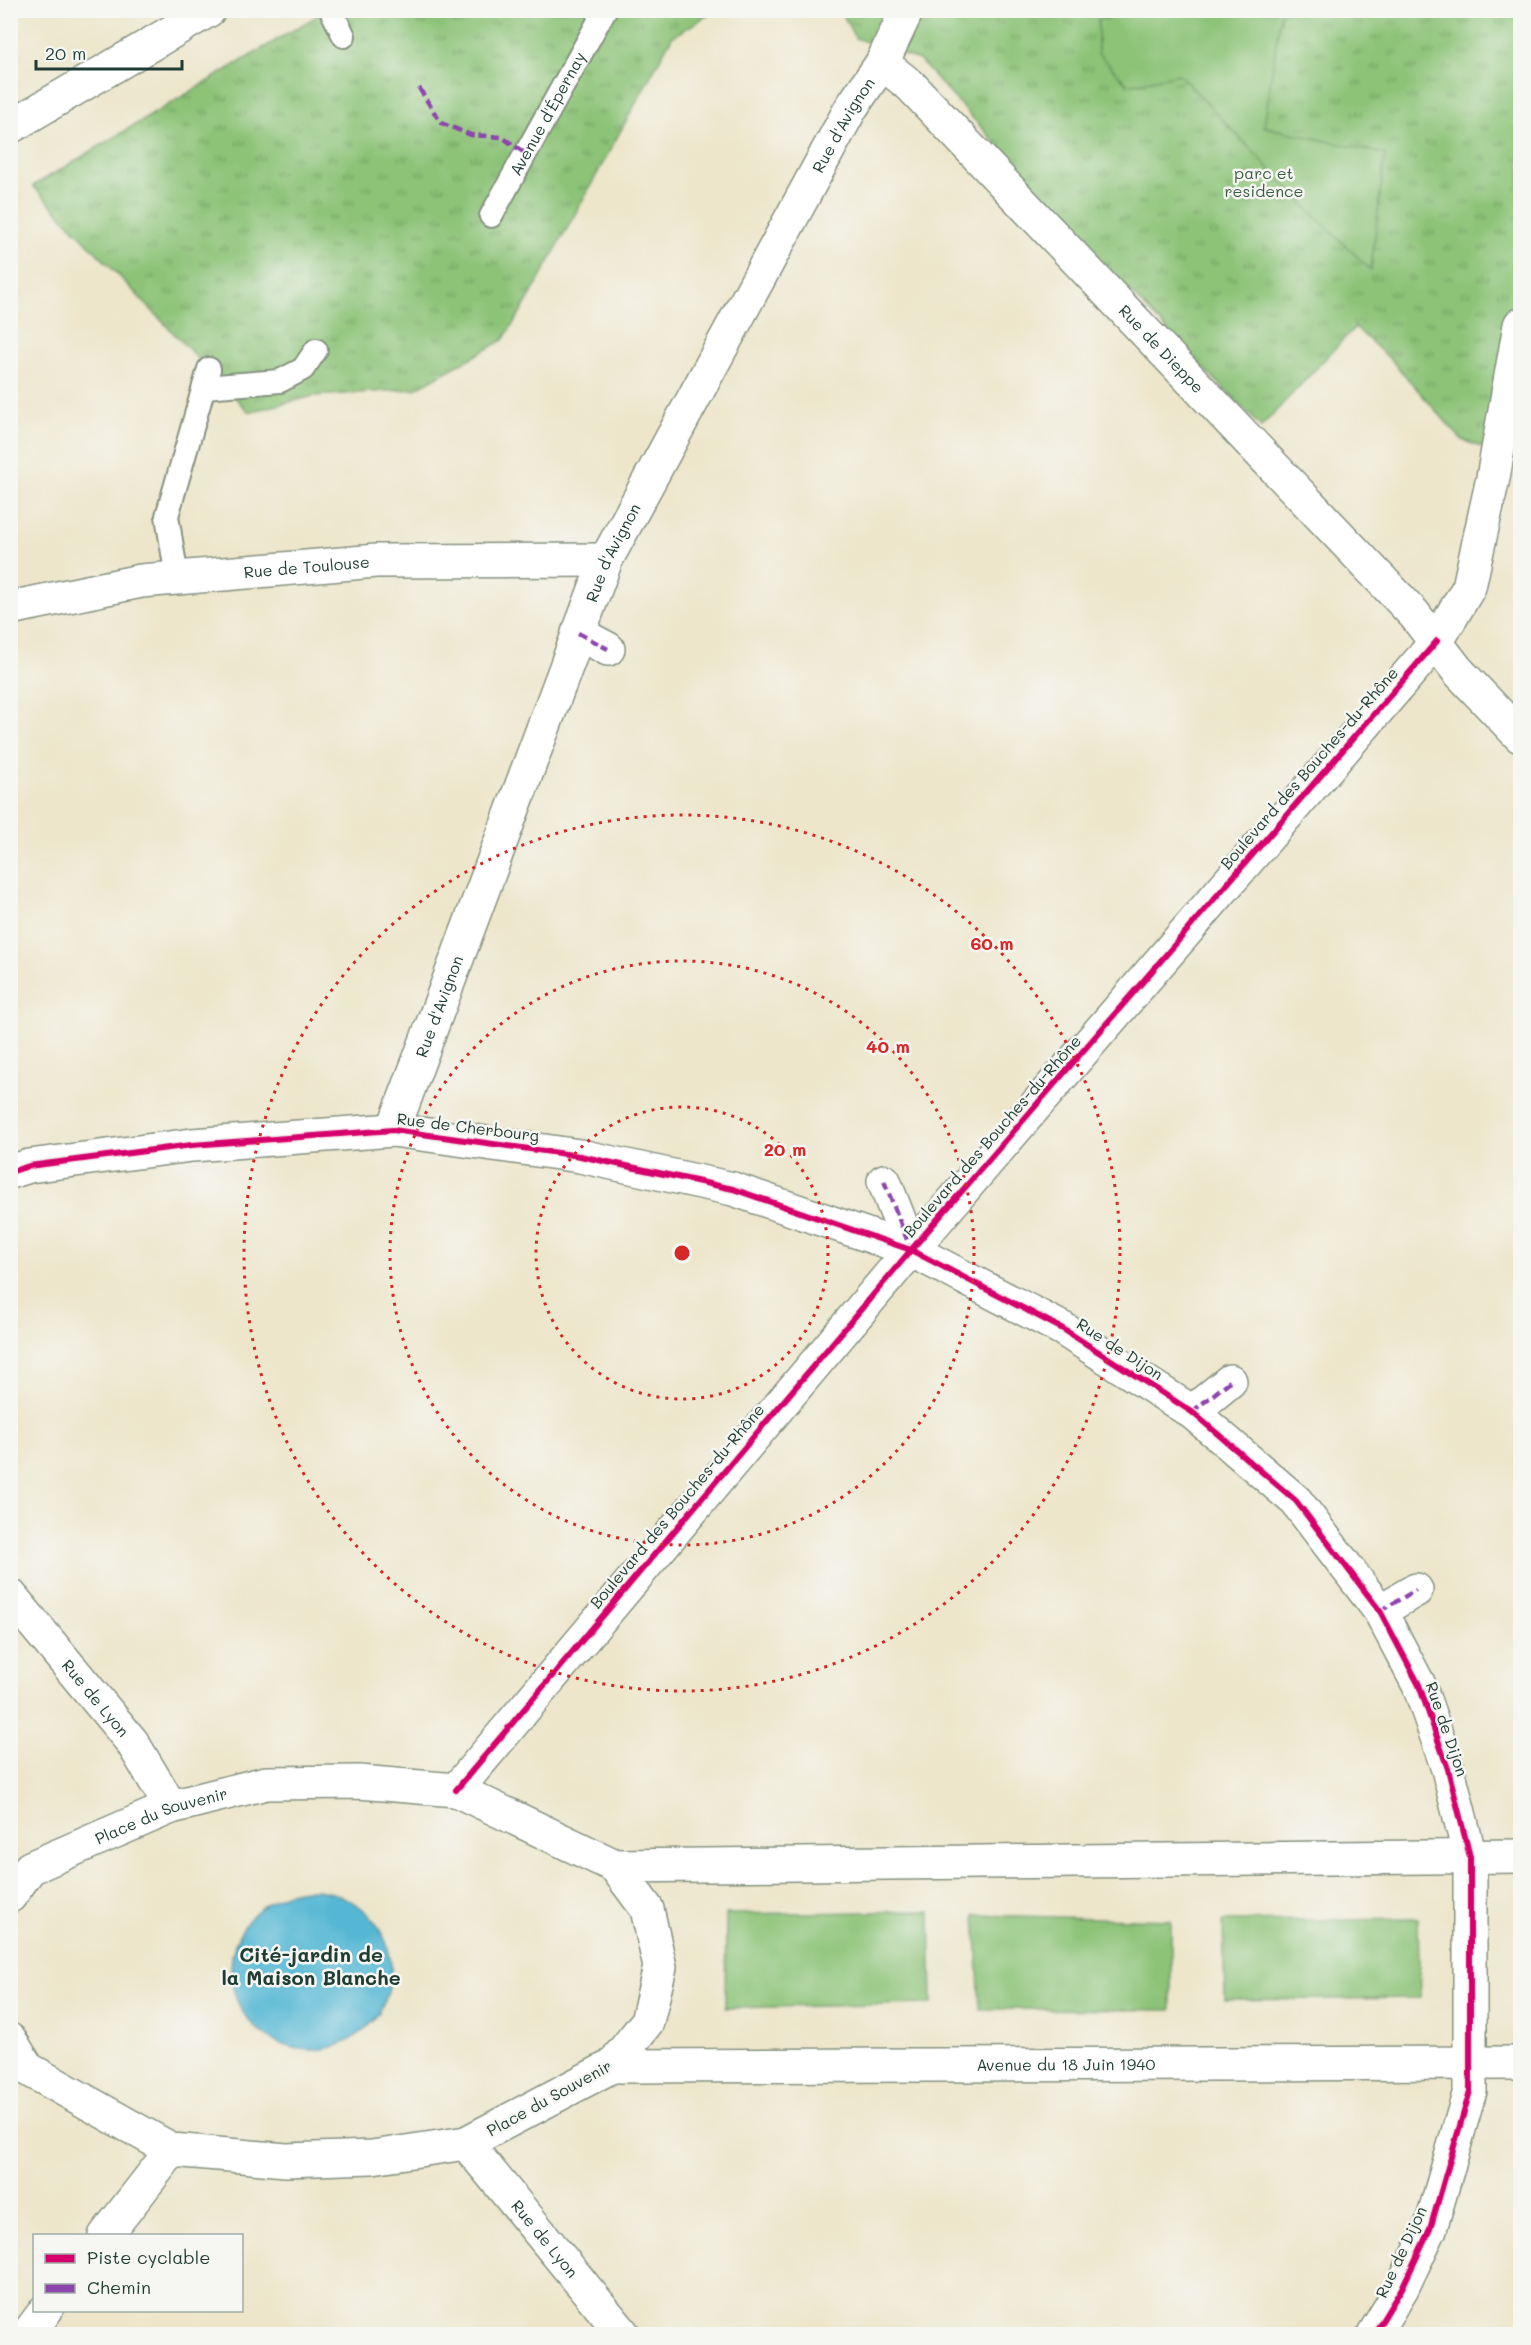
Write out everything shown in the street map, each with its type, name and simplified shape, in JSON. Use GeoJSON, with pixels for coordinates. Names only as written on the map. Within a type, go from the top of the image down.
{"type":"FeatureCollection","features":[{"type":"Feature","properties":{"kind":"street"},"geometry":{"type":"LineString","coordinates":[[10,127],[209,10]]}},
{"type":"Feature","properties":{"kind":"street","name":"Rue d'Avignon"},"geometry":{"type":"LineString","coordinates":[[393,1130],[606,561],[851,108],[882,63],[907,10]]}},
{"type":"Feature","properties":{"kind":"street","name":"Rue de Dieppe"},"geometry":{"type":"LineString","coordinates":[[882,63],[911,86],[1414,614],[1458,671],[1521,736]]}},
{"type":"Feature","properties":{"kind":"street","name":"Boulevard des Bouches-du-Rhône"},"geometry":{"type":"LineString","coordinates":[[456,1790],[911,1250],[1437,641],[1469,587],[1521,325]]}},
{"type":"Feature","properties":{"kind":"street","name":"Rue de Toulouse"},"geometry":{"type":"LineString","coordinates":[[10,608],[141,581],[376,561],[606,561]]}},
{"type":"Feature","properties":{"kind":"street"},"geometry":{"type":"LineString","coordinates":[[578,633],[608,649]]}},
{"type":"Feature","properties":{"kind":"street","name":"Rue de Cherbourg"},"geometry":{"type":"LineString","coordinates":[[10,1172],[29,1166],[192,1145],[393,1130],[580,1156],[733,1189],[911,1250]]}},
{"type":"Feature","properties":{"kind":"street"},"geometry":{"type":"LineString","coordinates":[[885,1181],[911,1250]]}},
{"type":"Feature","properties":{"kind":"street","name":"Rue de Dijon"},"geometry":{"type":"LineString","coordinates":[[911,1250],[1063,1329],[1192,1412],[1296,1501],[1380,1611],[1419,1685],[1448,1769],[1470,1857],[1470,2091],[1430,2229],[1402,2288],[1374,2334]]}},
{"type":"Feature","properties":{"kind":"street"},"geometry":{"type":"LineString","coordinates":[[1192,1412],[1230,1381]]}},
{"type":"Feature","properties":{"kind":"street"},"geometry":{"type":"LineString","coordinates":[[1380,1611],[1416,1590]]}},
{"type":"Feature","properties":{"kind":"street","name":"Rue de Lyon"},"geometry":{"type":"LineString","coordinates":[[10,1595],[132,1742],[171,1807]]}},
{"type":"Feature","properties":{"kind":"street","name":"Place du Souvenir"},"geometry":{"type":"LineString","coordinates":[[10,1896],[20,1868],[171,1807],[266,1783],[359,1782],[456,1790],[615,1866],[647,1909],[660,1967],[647,2022],[612,2066],[466,2143],[372,2157],[286,2160],[172,2150],[19,2069],[10,2040]]}},
{"type":"Feature","properties":{"kind":"street"},"geometry":{"type":"LineString","coordinates":[[615,1866],[1521,1856]]}},
{"type":"Feature","properties":{"kind":"street","name":"Avenue du 18 Juin 1940"},"geometry":{"type":"LineString","coordinates":[[612,2066],[1521,2063]]}},
{"type":"Feature","properties":{"kind":"street","name":"Rue de Lyon"},"geometry":{"type":"LineString","coordinates":[[466,2143],[623,2334]]}},
{"type":"Feature","properties":{"kind":"street"},"geometry":{"type":"LineString","coordinates":[[106,2234],[172,2150]]}},
{"type":"Feature","properties":{"kind":"street"},"geometry":{"type":"LineString","coordinates":[[28,2334],[44,2312]]}},
{"type":"Feature","properties":{"kind":"lane"},"geometry":{"type":"LineString","coordinates":[[331,10],[344,36]]}},
{"type":"Feature","properties":{"kind":"lane","name":"Avenue d'Épernay"},"geometry":{"type":"LineString","coordinates":[[491,216],[605,10]]}},
{"type":"Feature","properties":{"kind":"lane"},"geometry":{"type":"LineString","coordinates":[[177,578],[167,516],[206,378],[280,381],[303,369],[316,350]]}},
{"type":"Feature","properties":{"kind":"green space"},"geometry":{"type":"Polygon","coordinates":[[[325,11],[715,11],[672,37],[528,300],[503,340],[415,389],[314,396],[249,412],[33,186],[325,11]]]}},
{"type":"Feature","properties":{"kind":"green space","name":"parc et residence"},"geometry":{"type":"Polygon","coordinates":[[[841,11],[1520,11],[1520,461],[1462,440],[1393,362],[1355,327],[1261,427],[1082,242],[1019,168],[919,60],[855,38],[841,11]]]}},
{"type":"Feature","properties":{"kind":"green space"},"geometry":{"type":"Polygon","coordinates":[[[1113,11],[1281,11],[1264,127],[1385,154],[1371,270],[1307,208],[1179,74],[1128,85],[1098,53],[1098,19],[1109,19],[1113,11]]]}},
{"type":"Feature","properties":{"kind":"green space"},"geometry":{"type":"Polygon","coordinates":[[[1520,505],[1520,607],[1511,605],[1520,505]]]}},
{"type":"Feature","properties":{"kind":"green space"},"geometry":{"type":"Polygon","coordinates":[[[930,1911],[932,2004],[725,2008],[726,1914],[930,1911]]]}},
{"type":"Feature","properties":{"kind":"green space"},"geometry":{"type":"Polygon","coordinates":[[[975,1915],[1171,1920],[1171,2010],[980,2009],[975,1915]]]}},
{"type":"Feature","properties":{"kind":"green space"},"geometry":{"type":"Polygon","coordinates":[[[1418,1919],[1420,1998],[1225,2000],[1223,1921],[1418,1919]]]}},
{"type":"Feature","properties":{"kind":"water"},"geometry":{"type":"Polygon","coordinates":[[[311,1890],[342,1896],[368,1913],[385,1939],[391,1970],[385,2001],[368,2027],[342,2044],[311,2050],[280,2044],[254,2027],[237,2001],[231,1970],[237,1939],[254,1913],[280,1896],[311,1890]]]}},
{"type":"Feature","properties":{"kind":"marked path"},"geometry":{"type":"LineString","coordinates":[[419,88],[441,123],[471,135],[502,137],[526,154]]}},
{"type":"Feature","properties":{"kind":"marked path"},"geometry":{"type":"LineString","coordinates":[[578,633],[608,649]]}},
{"type":"Feature","properties":{"kind":"marked path"},"geometry":{"type":"LineString","coordinates":[[884,1181],[911,1250]]}},
{"type":"Feature","properties":{"kind":"marked path"},"geometry":{"type":"LineString","coordinates":[[1192,1412],[1230,1381]]}},
{"type":"Feature","properties":{"kind":"marked path"},"geometry":{"type":"LineString","coordinates":[[1380,1611],[1416,1590]]}},
{"type":"Feature","properties":{"kind":"cycle path"},"geometry":{"type":"LineString","coordinates":[[456,1790],[911,1250],[1437,641]]}},
{"type":"Feature","properties":{"kind":"cycle path"},"geometry":{"type":"LineString","coordinates":[[10,1172],[29,1166],[192,1145],[393,1130],[580,1156],[733,1189],[911,1250],[1063,1329],[1192,1412],[1296,1501],[1380,1611],[1419,1685],[1448,1769],[1470,1857],[1470,2091],[1430,2229],[1402,2288],[1374,2334]]}},
{"type":"Feature","properties":{"kind":"district","name":"Cité-jardin de la Maison Blanche"},"geometry":{"type":"Point","coordinates":[311,1966]}}]}
